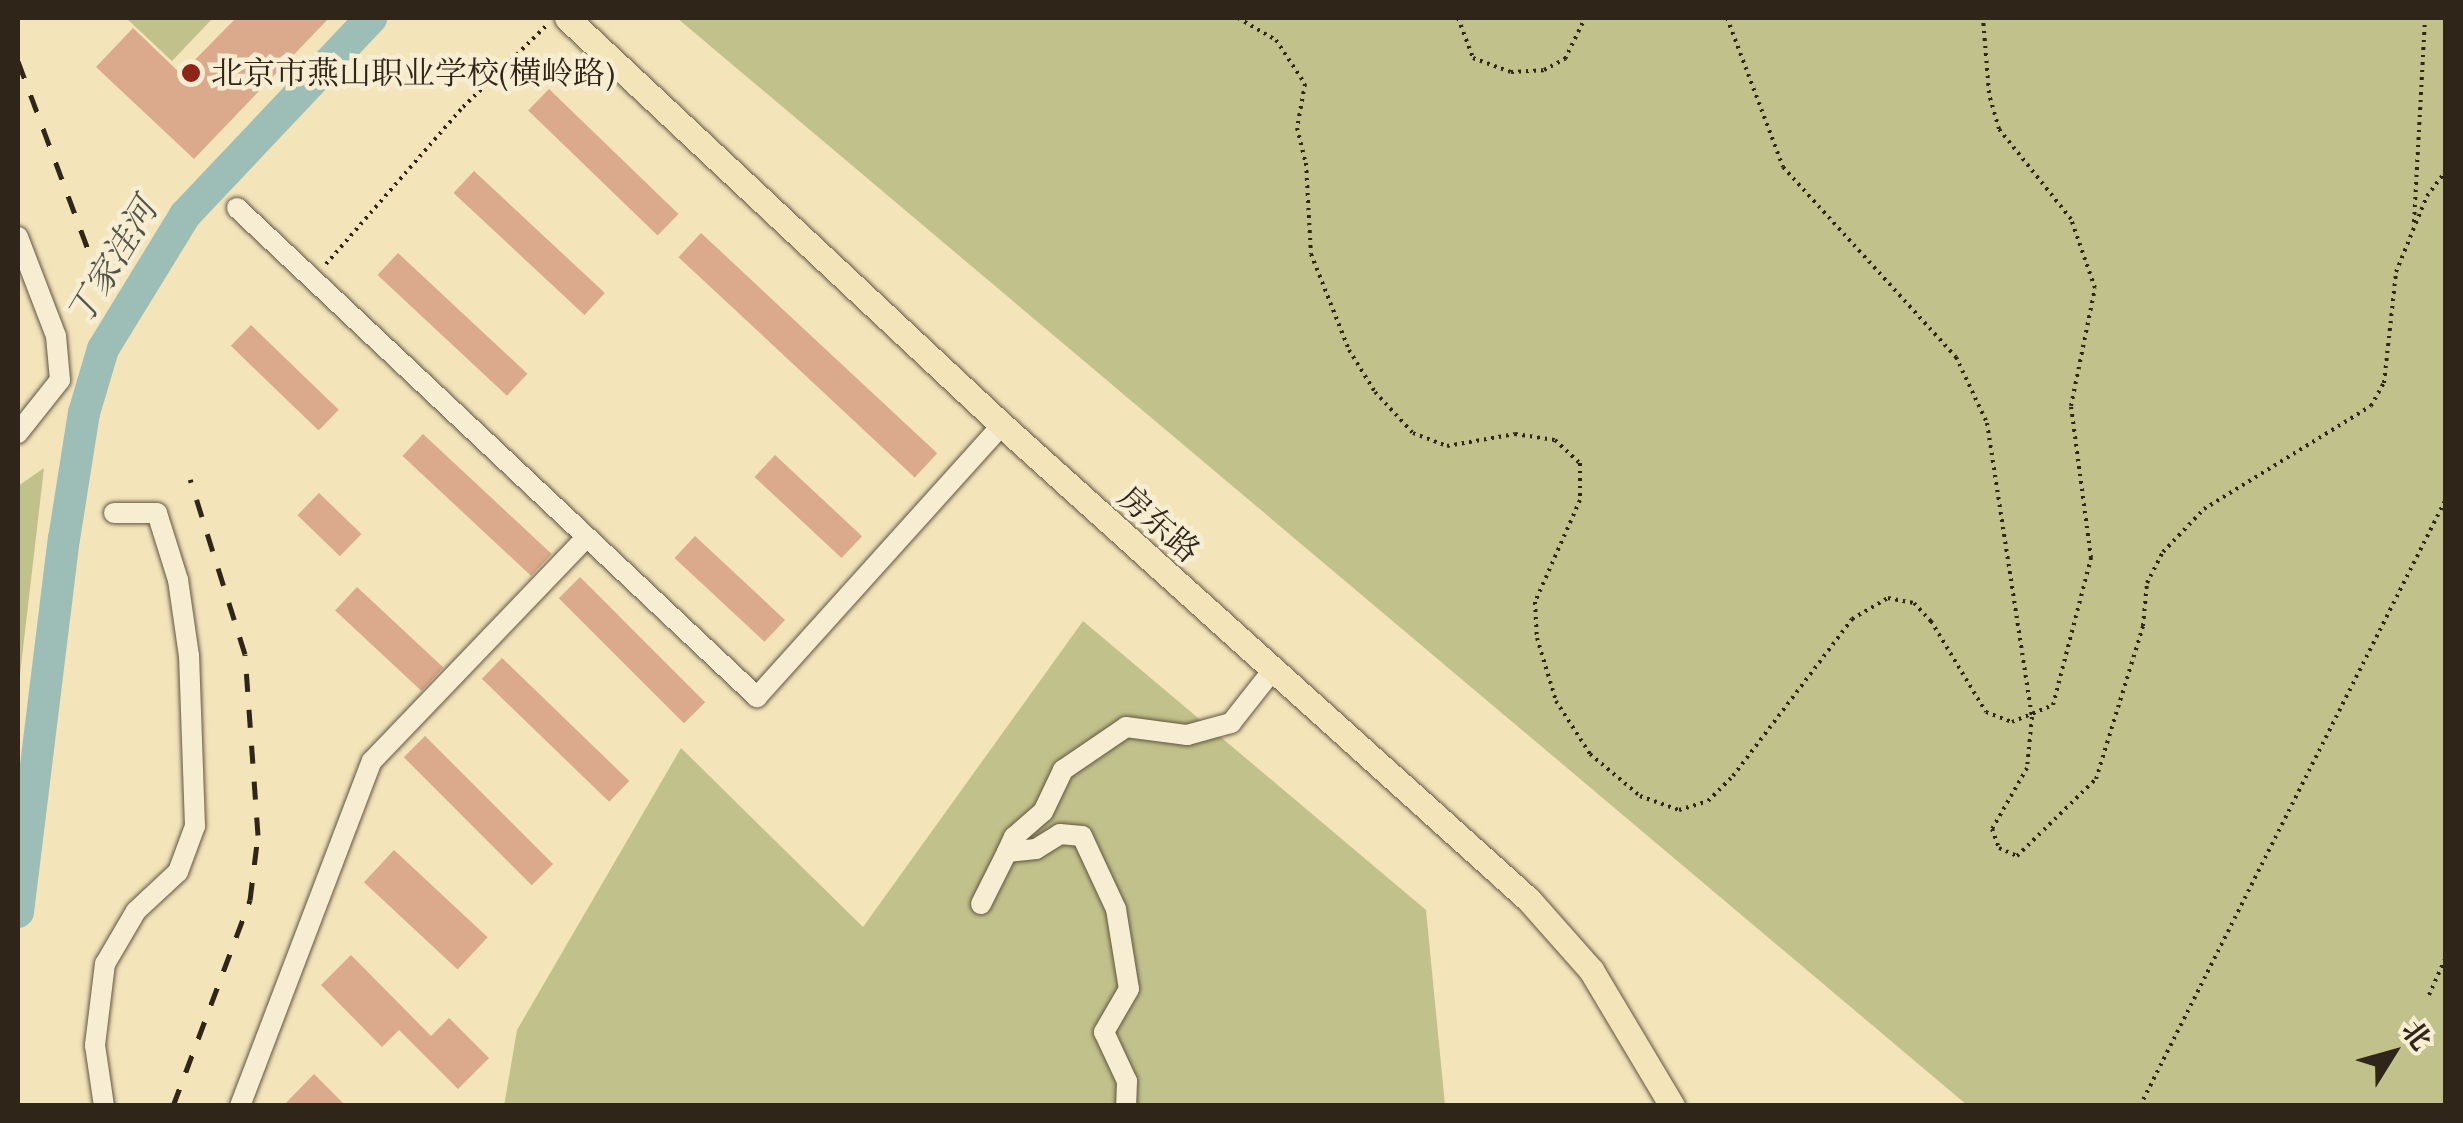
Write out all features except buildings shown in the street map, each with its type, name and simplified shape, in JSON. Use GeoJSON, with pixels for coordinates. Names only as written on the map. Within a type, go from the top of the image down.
{"type":"FeatureCollection","features":[{"type":"Feature","properties":{"kind":"main road","name":"房东路"},"geometry":{"type":"LineString","coordinates":[[567,18],[1002,425],[1529,900],[1591,970],[1672,1106]]}},
{"type":"Feature","properties":{"kind":"street"},"geometry":{"type":"LineString","coordinates":[[237,208],[758,697],[1002,425]]}},
{"type":"Feature","properties":{"kind":"street"},"geometry":{"type":"LineString","coordinates":[[18,237],[56,336],[60,380],[18,433]]}},
{"type":"Feature","properties":{"kind":"street"},"geometry":{"type":"LineString","coordinates":[[104,1106],[95,1045],[105,964],[136,911],[178,872],[195,826],[189,656],[178,580],[156,513],[114,512]]}},
{"type":"Feature","properties":{"kind":"street"},"geometry":{"type":"LineString","coordinates":[[240,1106],[372,761],[587,536]]}},
{"type":"Feature","properties":{"kind":"street"},"geometry":{"type":"LineString","coordinates":[[981,904],[1014,837],[1043,812],[1063,770],[1126,727],[1187,735],[1230,724],[1272,672]]}},
{"type":"Feature","properties":{"kind":"street"},"geometry":{"type":"LineString","coordinates":[[1007,852],[1036,849],[1060,834],[1082,836],[1095,855],[1116,910],[1129,990],[1104,1032],[1127,1081],[1126,1106]]}},
{"type":"Feature","properties":{"kind":"path"},"geometry":{"type":"LineString","coordinates":[[312,278],[464,107],[554,18]]}},
{"type":"Feature","properties":{"kind":"path"},"geometry":{"type":"LineString","coordinates":[[1238,18],[1276,40],[1304,84],[1296,128],[1306,163],[1311,254],[1349,350],[1375,392],[1413,433],[1447,446],[1478,446],[1514,434],[1554,440],[1580,463],[1580,500],[1535,602],[1537,638],[1556,701],[1590,754],[1640,796],[1679,810],[1708,801],[1852,620],[1888,598],[1914,602],[1931,621],[1986,712],[2012,722],[2032,717],[2052,705],[2092,558],[2070,406],[2095,288],[2071,220],[1999,129],[1984,18]]}},
{"type":"Feature","properties":{"kind":"path"},"geometry":{"type":"LineString","coordinates":[[1458,18],[1473,58],[1511,72],[1544,70],[1565,60],[1585,18]]}},
{"type":"Feature","properties":{"kind":"path"},"geometry":{"type":"LineString","coordinates":[[1728,18],[1783,168],[1971,377],[1987,423],[2032,717],[2027,768],[1992,829],[1999,848],[2017,856],[2096,779],[2143,626],[2147,583],[2163,552],[2204,509],[2372,406],[2384,383],[2396,272],[2414,228],[2446,171]]}},
{"type":"Feature","properties":{"kind":"path"},"geometry":{"type":"LineString","coordinates":[[2414,228],[2425,18]]}},
{"type":"Feature","properties":{"kind":"path"},"geometry":{"type":"LineString","coordinates":[[2140,1106],[2446,499]]}},
{"type":"Feature","properties":{"kind":"path"},"geometry":{"type":"LineString","coordinates":[[2430,994],[2446,957]]}},
{"type":"Feature","properties":{"kind":"green space"},"geometry":{"type":"Polygon","coordinates":[[[126,18],[213,18],[172,61],[126,18]]]}},
{"type":"Feature","properties":{"kind":"green space"},"geometry":{"type":"Polygon","coordinates":[[[677,18],[2445,18],[2445,1105],[1967,1105],[677,18]]]}},
{"type":"Feature","properties":{"kind":"green space"},"geometry":{"type":"Polygon","coordinates":[[[44,468],[18,692],[18,486],[44,468]]]}},
{"type":"Feature","properties":{"kind":"green space"},"geometry":{"type":"Polygon","coordinates":[[[1083,621],[1426,910],[1445,1105],[504,1106],[517,1030],[681,748],[863,927],[1083,621]]]}},
{"type":"Feature","properties":{"kind":"waterway","name":"丁家洼河"},"geometry":{"type":"LineString","coordinates":[[18,912],[64,539],[84,413],[103,349],[185,215],[371,18]]}},
{"type":"Feature","properties":{"kind":"railway"},"geometry":{"type":"LineString","coordinates":[[18,61],[90,255]]}},
{"type":"Feature","properties":{"kind":"railway"},"geometry":{"type":"LineString","coordinates":[[173,1106],[250,900],[258,835],[245,654],[190,479]]}},
{"type":"Feature","properties":{"kind":"place","name":"北京市燕山职业学校(横岭路)"},"geometry":{"type":"Point","coordinates":[191,73]}}]}
